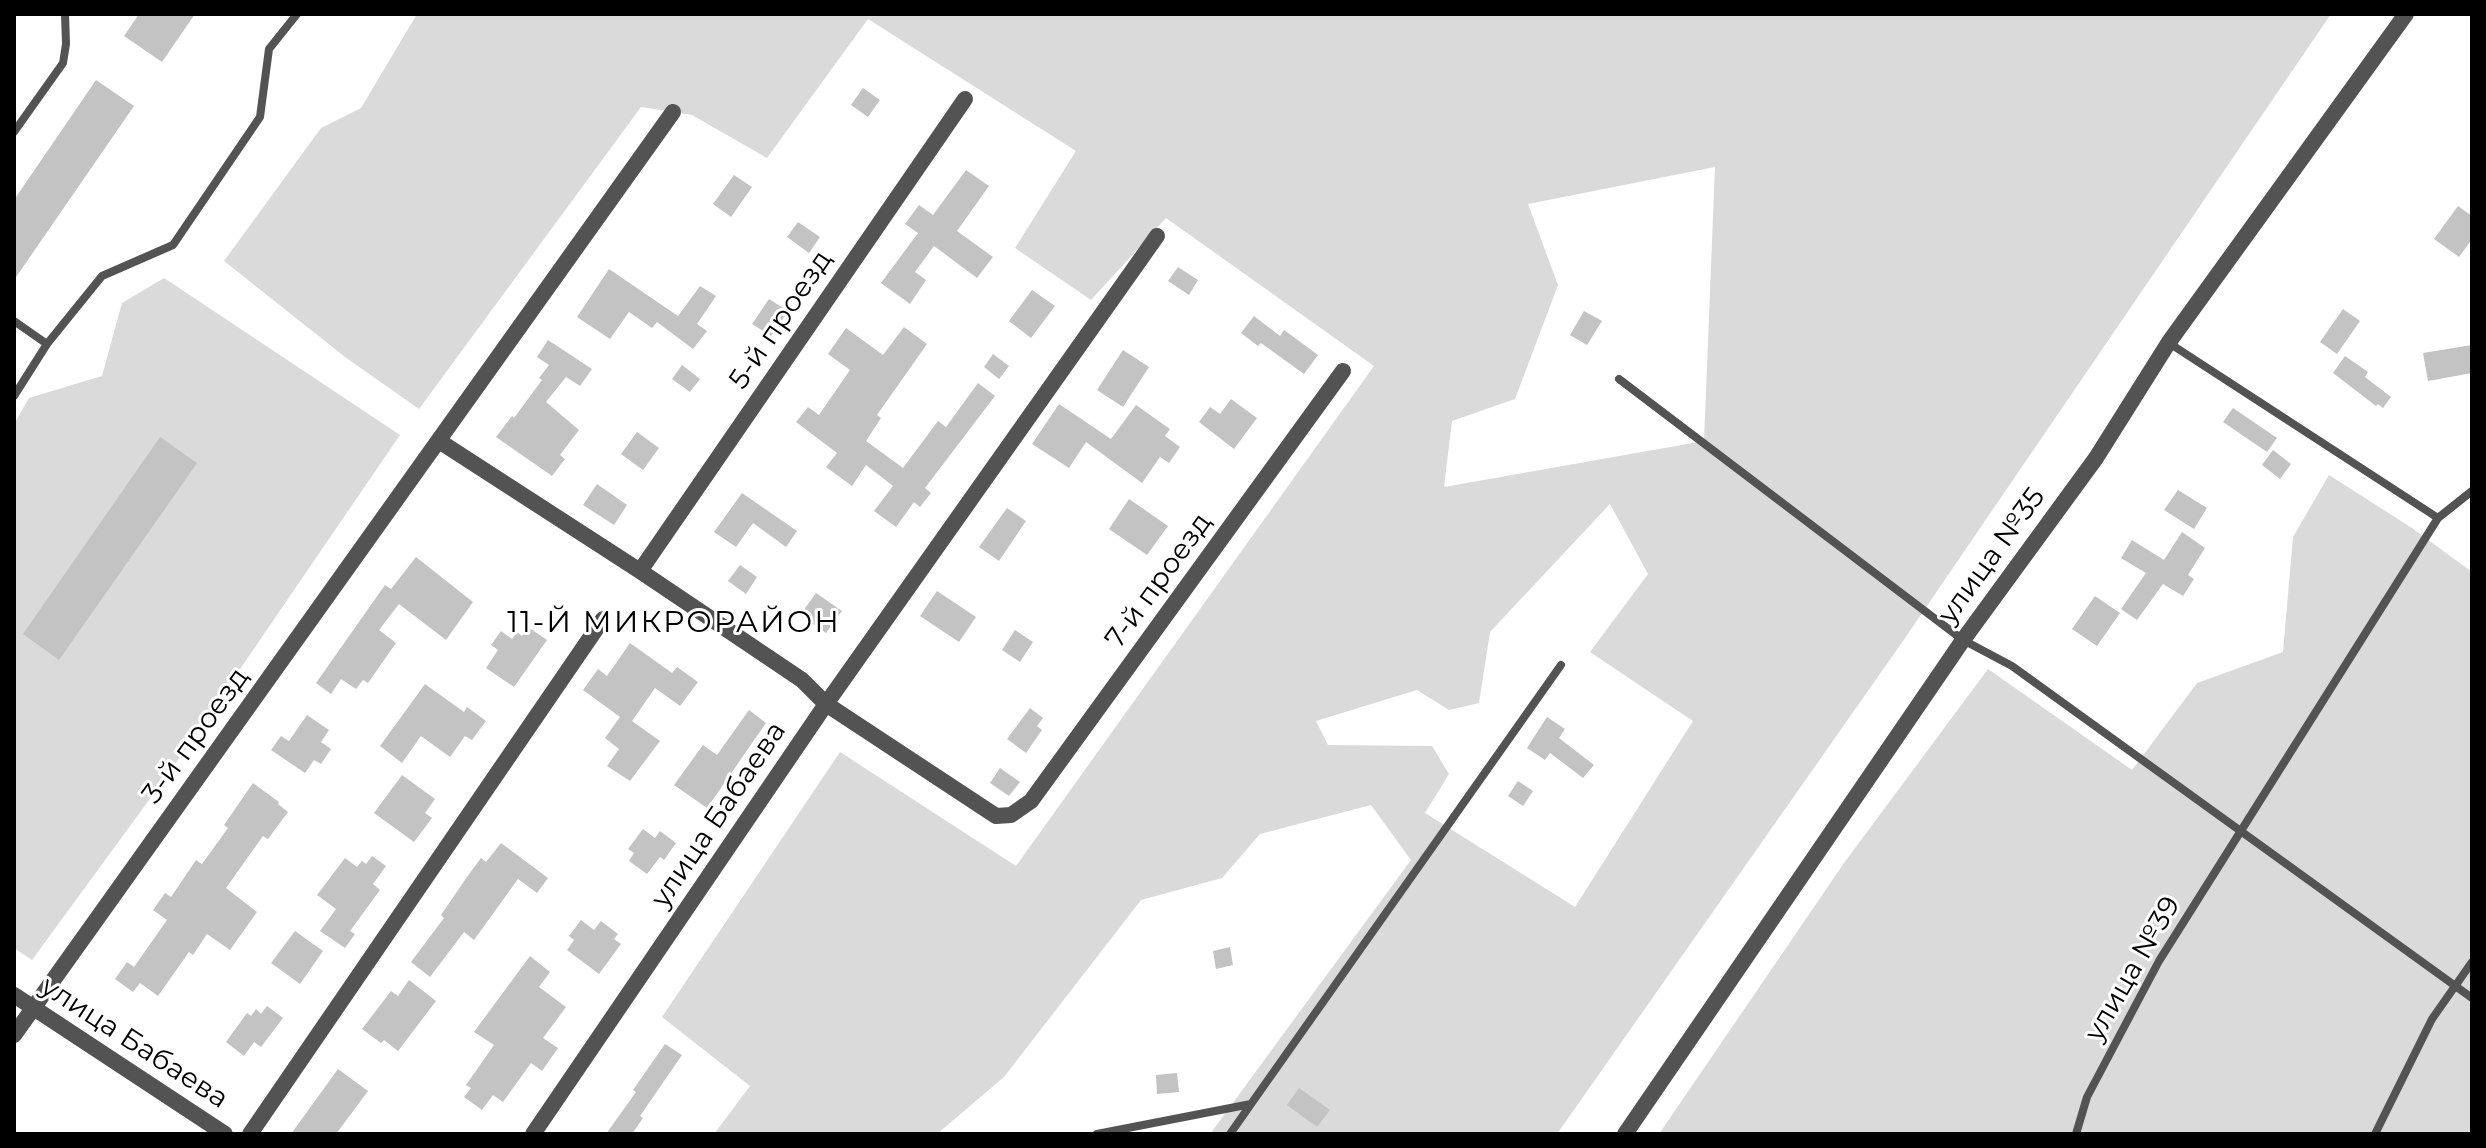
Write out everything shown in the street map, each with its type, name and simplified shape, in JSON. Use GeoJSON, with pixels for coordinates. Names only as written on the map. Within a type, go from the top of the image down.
{"type":"FeatureCollection","features":[{"type":"Feature","properties":{"kind":"street","name":"улица №35"},"geometry":{"type":"LineString","coordinates":[[1625,1134],[1963,640],[2096,458],[2169,342],[2406,14]]}},
{"type":"Feature","properties":{"kind":"street","name":"5-й проезд"},"geometry":{"type":"LineString","coordinates":[[640,571],[965,99]]}},
{"type":"Feature","properties":{"kind":"street","name":"3-й проезд"},"geometry":{"type":"LineString","coordinates":[[14,1035],[673,112]]}},
{"type":"Feature","properties":{"kind":"street","name":"улица Бабаева"},"geometry":{"type":"LineString","coordinates":[[533,1134],[826,704],[1157,236]]}},
{"type":"Feature","properties":{"kind":"street","name":"7-й проезд"},"geometry":{"type":"LineString","coordinates":[[826,704],[996,816],[1011,815],[1031,801],[1343,371]]}},
{"type":"Feature","properties":{"kind":"street"},"geometry":{"type":"LineString","coordinates":[[439,441],[802,680],[826,704]]}},
{"type":"Feature","properties":{"kind":"street"},"geometry":{"type":"LineString","coordinates":[[250,1134],[603,619]]}},
{"type":"Feature","properties":{"kind":"street","name":"улица Бабаева"},"geometry":{"type":"LineString","coordinates":[[14,995],[225,1134]]}},
{"type":"Feature","properties":{"kind":"lane"},"geometry":{"type":"LineString","coordinates":[[14,132],[63,63],[65,14]]}},
{"type":"Feature","properties":{"kind":"lane"},"geometry":{"type":"LineString","coordinates":[[14,396],[47,344],[102,276],[173,245],[260,117],[269,49],[297,14]]}},
{"type":"Feature","properties":{"kind":"lane"},"geometry":{"type":"LineString","coordinates":[[14,321],[47,344]]}},
{"type":"Feature","properties":{"kind":"lane"},"geometry":{"type":"LineString","coordinates":[[2169,342],[2438,518]]}},
{"type":"Feature","properties":{"kind":"lane"},"geometry":{"type":"LineString","coordinates":[[1619,379],[1963,640],[2012,666],[2472,998]]}},
{"type":"Feature","properties":{"kind":"lane","name":"улица №39"},"geometry":{"type":"LineString","coordinates":[[2076,1134],[2087,1097],[2159,961],[2438,518],[2472,491]]}},
{"type":"Feature","properties":{"kind":"lane"},"geometry":{"type":"LineString","coordinates":[[1230,1134],[1561,665]]}},
{"type":"Feature","properties":{"kind":"lane"},"geometry":{"type":"LineString","coordinates":[[2375,1134],[2432,1019],[2472,962]]}},
{"type":"Feature","properties":{"kind":"lane"},"geometry":{"type":"LineString","coordinates":[[1097,1134],[1251,1104]]}},
{"type":"Feature","properties":{"kind":"shaded area"},"geometry":{"type":"Polygon","coordinates":[[[417,14],[2331,14],[1903,641],[1557,1134],[1210,1134],[1411,860],[1371,805],[1260,834],[1222,878],[1141,900],[1004,1077],[937,1134],[714,1134],[750,1086],[662,1017],[840,752],[1016,866],[1374,366],[1166,218],[1091,300],[1015,248],[1076,151],[868,19],[767,158],[692,115],[641,107],[419,409],[345,357],[224,261],[321,128],[361,108],[417,14]],[[1715,167],[1528,204],[1558,285],[1515,399],[1452,421],[1444,487],[1704,441],[1715,167]],[[1610,504],[1490,632],[1479,703],[1449,710],[1417,690],[1316,721],[1328,745],[1432,746],[1449,774],[1425,813],[1575,907],[1693,721],[1590,652],[1648,574],[1610,504]]]}},
{"type":"Feature","properties":{"kind":"shaded area"},"geometry":{"type":"Polygon","coordinates":[[[164,278],[400,435],[171,770],[32,960],[14,948],[14,424],[29,398],[102,376],[122,303],[164,278]]]}},
{"type":"Feature","properties":{"kind":"shaded area"},"geometry":{"type":"Polygon","coordinates":[[[2329,475],[2412,528],[2472,572],[2472,1134],[1659,1134],[1844,863],[1988,669],[2132,770],[2197,683],[2283,652],[2293,537],[2329,475]]]}},
{"type":"Feature","properties":{"kind":"building"},"geometry":{"type":"Polygon","coordinates":[[[139,14],[195,14],[162,62],[124,36],[139,14]]]}},
{"type":"Feature","properties":{"kind":"building"},"geometry":{"type":"Polygon","coordinates":[[[96,80],[134,106],[14,280],[14,200],[96,80]]]}},
{"type":"Feature","properties":{"kind":"building"},"geometry":{"type":"Polygon","coordinates":[[[863,88],[880,100],[868,117],[851,105],[863,88]]]}},
{"type":"Feature","properties":{"kind":"building"},"geometry":{"type":"Polygon","coordinates":[[[966,170],[989,186],[957,231],[993,257],[977,278],[934,246],[915,272],[926,280],[910,304],[881,283],[918,233],[905,224],[919,205],[933,215],[966,170]]]}},
{"type":"Feature","properties":{"kind":"building"},"geometry":{"type":"Polygon","coordinates":[[[734,175],[752,187],[731,217],[713,204],[734,175]]]}},
{"type":"Feature","properties":{"kind":"building"},"geometry":{"type":"Polygon","coordinates":[[[2458,206],[2472,216],[2472,239],[2459,257],[2434,239],[2458,206]]]}},
{"type":"Feature","properties":{"kind":"building"},"geometry":{"type":"Polygon","coordinates":[[[798,222],[820,237],[809,253],[787,237],[798,222]]]}},
{"type":"Feature","properties":{"kind":"building"},"geometry":{"type":"Polygon","coordinates":[[[1178,267],[1198,280],[1189,295],[1168,281],[1178,267]]]}},
{"type":"Feature","properties":{"kind":"building"},"geometry":{"type":"Polygon","coordinates":[[[609,269],[678,316],[700,286],[716,296],[697,324],[707,331],[693,349],[657,322],[652,328],[629,312],[610,339],[577,317],[609,269]]]}},
{"type":"Feature","properties":{"kind":"building"},"geometry":{"type":"Polygon","coordinates":[[[1032,290],[1055,306],[1031,338],[1009,321],[1032,290]]]}},
{"type":"Feature","properties":{"kind":"building"},"geometry":{"type":"Polygon","coordinates":[[[769,299],[788,311],[771,336],[752,324],[769,299]]]}},
{"type":"Feature","properties":{"kind":"building"},"geometry":{"type":"Polygon","coordinates":[[[2343,309],[2360,321],[2337,354],[2320,342],[2343,309]]]}},
{"type":"Feature","properties":{"kind":"building"},"geometry":{"type":"Polygon","coordinates":[[[1584,311],[1602,321],[1587,345],[1570,335],[1584,311]]]}},
{"type":"Feature","properties":{"kind":"building"},"geometry":{"type":"Polygon","coordinates":[[[1254,316],[1280,336],[1284,330],[1318,355],[1304,374],[1261,343],[1258,346],[1241,333],[1254,316]]]}},
{"type":"Feature","properties":{"kind":"building"},"geometry":{"type":"Polygon","coordinates":[[[904,327],[927,344],[877,415],[881,418],[866,441],[903,468],[938,421],[946,427],[978,383],[995,396],[925,488],[931,493],[920,507],[914,502],[896,527],[874,511],[893,486],[866,465],[852,486],[826,467],[837,453],[796,422],[808,407],[819,415],[850,370],[828,354],[846,328],[883,355],[904,327]]]}},
{"type":"Feature","properties":{"kind":"building"},"geometry":{"type":"Polygon","coordinates":[[[548,340],[592,369],[580,386],[566,377],[546,402],[579,430],[560,455],[565,459],[552,476],[496,437],[542,380],[539,378],[549,365],[537,357],[548,340]]]}},
{"type":"Feature","properties":{"kind":"building"},"geometry":{"type":"Polygon","coordinates":[[[2472,345],[2472,373],[2428,381],[2423,353],[2472,345]]]}},
{"type":"Feature","properties":{"kind":"building"},"geometry":{"type":"Polygon","coordinates":[[[1123,350],[1149,367],[1123,407],[1097,390],[1123,350]]]}},
{"type":"Feature","properties":{"kind":"building"},"geometry":{"type":"Polygon","coordinates":[[[993,354],[1009,366],[999,379],[984,367],[993,354]]]}},
{"type":"Feature","properties":{"kind":"building"},"geometry":{"type":"Polygon","coordinates":[[[2345,356],[2368,372],[2365,377],[2391,397],[2383,408],[2333,373],[2345,356]]]}},
{"type":"Feature","properties":{"kind":"building"},"geometry":{"type":"Polygon","coordinates":[[[682,365],[700,379],[690,392],[672,379],[682,365]]]}},
{"type":"Feature","properties":{"kind":"building"},"geometry":{"type":"Polygon","coordinates":[[[1231,399],[1257,418],[1234,449],[1199,422],[1210,407],[1220,414],[1231,399]]]}},
{"type":"Feature","properties":{"kind":"building"},"geometry":{"type":"Polygon","coordinates":[[[1059,404],[1111,439],[1136,405],[1170,429],[1165,436],[1180,447],[1169,463],[1160,457],[1142,483],[1086,442],[1069,468],[1032,444],[1059,404]]]}},
{"type":"Feature","properties":{"kind":"building"},"geometry":{"type":"Polygon","coordinates":[[[2233,408],[2277,438],[2267,452],[2223,422],[2233,408]]]}},
{"type":"Feature","properties":{"kind":"building"},"geometry":{"type":"Polygon","coordinates":[[[637,432],[659,448],[643,470],[621,454],[637,432]]]}},
{"type":"Feature","properties":{"kind":"building"},"geometry":{"type":"Polygon","coordinates":[[[160,437],[197,463],[59,660],[23,634],[160,437]]]}},
{"type":"Feature","properties":{"kind":"building"},"geometry":{"type":"Polygon","coordinates":[[[2273,450],[2291,464],[2280,479],[2262,465],[2273,450]]]}},
{"type":"Feature","properties":{"kind":"building"},"geometry":{"type":"Polygon","coordinates":[[[597,484],[627,505],[614,525],[583,505],[597,484]]]}},
{"type":"Feature","properties":{"kind":"building"},"geometry":{"type":"Polygon","coordinates":[[[2178,490],[2207,508],[2194,529],[2164,510],[2178,490]]]}},
{"type":"Feature","properties":{"kind":"building"},"geometry":{"type":"Polygon","coordinates":[[[742,493],[797,531],[786,547],[753,523],[736,547],[714,532],[742,493]]]}},
{"type":"Feature","properties":{"kind":"building"},"geometry":{"type":"Polygon","coordinates":[[[1129,499],[1168,526],[1147,555],[1109,529],[1129,499]]]}},
{"type":"Feature","properties":{"kind":"building"},"geometry":{"type":"Polygon","coordinates":[[[1007,508],[1026,521],[999,561],[979,547],[1007,508]]]}},
{"type":"Feature","properties":{"kind":"building"},"geometry":{"type":"Polygon","coordinates":[[[2182,532],[2205,548],[2188,575],[2194,579],[2183,596],[2163,584],[2137,620],[2121,609],[2146,573],[2121,558],[2132,540],[2164,560],[2182,532]]]}},
{"type":"Feature","properties":{"kind":"building"},"geometry":{"type":"Polygon","coordinates":[[[416,557],[473,602],[446,640],[399,604],[379,630],[396,643],[368,683],[363,680],[356,689],[341,679],[331,694],[316,683],[385,585],[391,589],[416,557]]]}},
{"type":"Feature","properties":{"kind":"building"},"geometry":{"type":"Polygon","coordinates":[[[740,565],[757,577],[746,594],[728,581],[740,565]]]}},
{"type":"Feature","properties":{"kind":"building"},"geometry":{"type":"Polygon","coordinates":[[[937,591],[976,617],[959,642],[920,616],[937,591]]]}},
{"type":"Feature","properties":{"kind":"building"},"geometry":{"type":"Polygon","coordinates":[[[816,593],[842,611],[826,633],[800,615],[816,593]]]}},
{"type":"Feature","properties":{"kind":"building"},"geometry":{"type":"Polygon","coordinates":[[[2095,596],[2120,613],[2097,646],[2072,629],[2095,596]]]}},
{"type":"Feature","properties":{"kind":"building"},"geometry":{"type":"Polygon","coordinates":[[[528,627],[547,640],[514,687],[486,668],[498,650],[491,645],[501,631],[512,639],[517,632],[522,636],[528,627]]]}},
{"type":"Feature","properties":{"kind":"building"},"geometry":{"type":"Polygon","coordinates":[[[1015,630],[1033,642],[1020,662],[1002,650],[1015,630]]]}},
{"type":"Feature","properties":{"kind":"building"},"geometry":{"type":"Polygon","coordinates":[[[630,643],[672,673],[677,667],[698,682],[680,706],[655,688],[632,721],[660,741],[630,781],[607,766],[619,749],[605,738],[620,717],[583,690],[598,669],[607,676],[630,643]]]}},
{"type":"Feature","properties":{"kind":"building"},"geometry":{"type":"Polygon","coordinates":[[[425,684],[464,712],[467,707],[486,721],[472,740],[465,736],[450,757],[421,736],[402,763],[380,746],[425,684]]]}},
{"type":"Feature","properties":{"kind":"building"},"geometry":{"type":"Polygon","coordinates":[[[1030,708],[1043,718],[1037,726],[1042,730],[1026,753],[1007,739],[1030,708]]]}},
{"type":"Feature","properties":{"kind":"building"},"geometry":{"type":"Polygon","coordinates":[[[749,710],[766,723],[707,808],[674,785],[703,745],[717,755],[749,710]]]}},
{"type":"Feature","properties":{"kind":"building"},"geometry":{"type":"Polygon","coordinates":[[[307,715],[329,730],[321,742],[331,749],[321,764],[314,760],[305,773],[271,750],[281,736],[289,741],[307,715]]]}},
{"type":"Feature","properties":{"kind":"building"},"geometry":{"type":"Polygon","coordinates":[[[1547,717],[1565,729],[1559,738],[1594,765],[1583,778],[1550,753],[1545,760],[1527,748],[1547,717]]]}},
{"type":"Feature","properties":{"kind":"building"},"geometry":{"type":"Polygon","coordinates":[[[1000,768],[1020,782],[1009,796],[990,783],[1000,768]]]}},
{"type":"Feature","properties":{"kind":"building"},"geometry":{"type":"Polygon","coordinates":[[[402,775],[435,799],[425,813],[432,818],[414,842],[374,813],[402,775]]]}},
{"type":"Feature","properties":{"kind":"building"},"geometry":{"type":"Polygon","coordinates":[[[1518,781],[1533,791],[1523,806],[1508,796],[1518,781]]]}},
{"type":"Feature","properties":{"kind":"building"},"geometry":{"type":"Polygon","coordinates":[[[253,783],[288,812],[268,839],[263,836],[226,888],[257,912],[230,950],[207,934],[193,955],[189,952],[158,996],[140,983],[133,992],[115,979],[127,962],[134,967],[167,920],[153,910],[165,893],[171,897],[196,860],[202,864],[228,828],[224,825],[253,783]]]}},
{"type":"Feature","properties":{"kind":"building"},"geometry":{"type":"Polygon","coordinates":[[[643,829],[655,838],[660,831],[676,843],[664,860],[660,857],[647,874],[629,861],[634,853],[628,849],[643,829]]]}},
{"type":"Feature","properties":{"kind":"building"},"geometry":{"type":"Polygon","coordinates":[[[501,843],[548,878],[537,893],[518,879],[474,940],[464,932],[430,977],[411,962],[444,918],[441,915],[481,858],[486,862],[501,843]]]}},
{"type":"Feature","properties":{"kind":"building"},"geometry":{"type":"Polygon","coordinates":[[[372,856],[386,866],[373,884],[380,890],[350,931],[355,934],[345,948],[320,931],[336,909],[317,895],[345,858],[357,867],[362,861],[366,864],[372,856]]]}},
{"type":"Feature","properties":{"kind":"building"},"geometry":{"type":"Polygon","coordinates":[[[581,920],[594,930],[601,921],[618,934],[614,939],[621,944],[599,974],[567,950],[574,940],[569,936],[581,920]]]}},
{"type":"Feature","properties":{"kind":"building"},"geometry":{"type":"Polygon","coordinates":[[[295,931],[323,951],[300,984],[271,963],[295,931]]]}},
{"type":"Feature","properties":{"kind":"building"},"geometry":{"type":"Polygon","coordinates":[[[1230,947],[1233,965],[1216,969],[1213,951],[1230,947]]]}},
{"type":"Feature","properties":{"kind":"building"},"geometry":{"type":"Polygon","coordinates":[[[530,956],[550,972],[539,987],[566,1007],[543,1038],[558,1048],[542,1071],[531,1063],[503,1102],[493,1095],[482,1110],[464,1097],[471,1088],[466,1085],[494,1045],[474,1032],[530,956]]]}},
{"type":"Feature","properties":{"kind":"building"},"geometry":{"type":"Polygon","coordinates":[[[409,980],[436,1001],[398,1051],[362,1029],[391,991],[398,996],[409,980]]]}},
{"type":"Feature","properties":{"kind":"building"},"geometry":{"type":"Polygon","coordinates":[[[267,1006],[283,1018],[261,1047],[254,1042],[244,1056],[226,1042],[247,1013],[251,1016],[256,1009],[261,1014],[267,1006]]]}},
{"type":"Feature","properties":{"kind":"building"},"geometry":{"type":"Polygon","coordinates":[[[665,1044],[682,1055],[640,1116],[643,1118],[632,1134],[606,1134],[636,1092],[633,1090],[665,1044]]]}},
{"type":"Feature","properties":{"kind":"building"},"geometry":{"type":"Polygon","coordinates":[[[338,1069],[368,1091],[336,1134],[291,1134],[338,1069]]]}},
{"type":"Feature","properties":{"kind":"building"},"geometry":{"type":"Polygon","coordinates":[[[1177,1073],[1179,1092],[1157,1094],[1156,1075],[1177,1073]]]}},
{"type":"Feature","properties":{"kind":"building"},"geometry":{"type":"Polygon","coordinates":[[[1299,1088],[1330,1110],[1317,1127],[1287,1105],[1299,1088]]]}},
{"type":"Feature","properties":{"kind":"district","name":"11-Й МИКРОРАЙОН"},"geometry":{"type":"Point","coordinates":[674,623]}}]}
